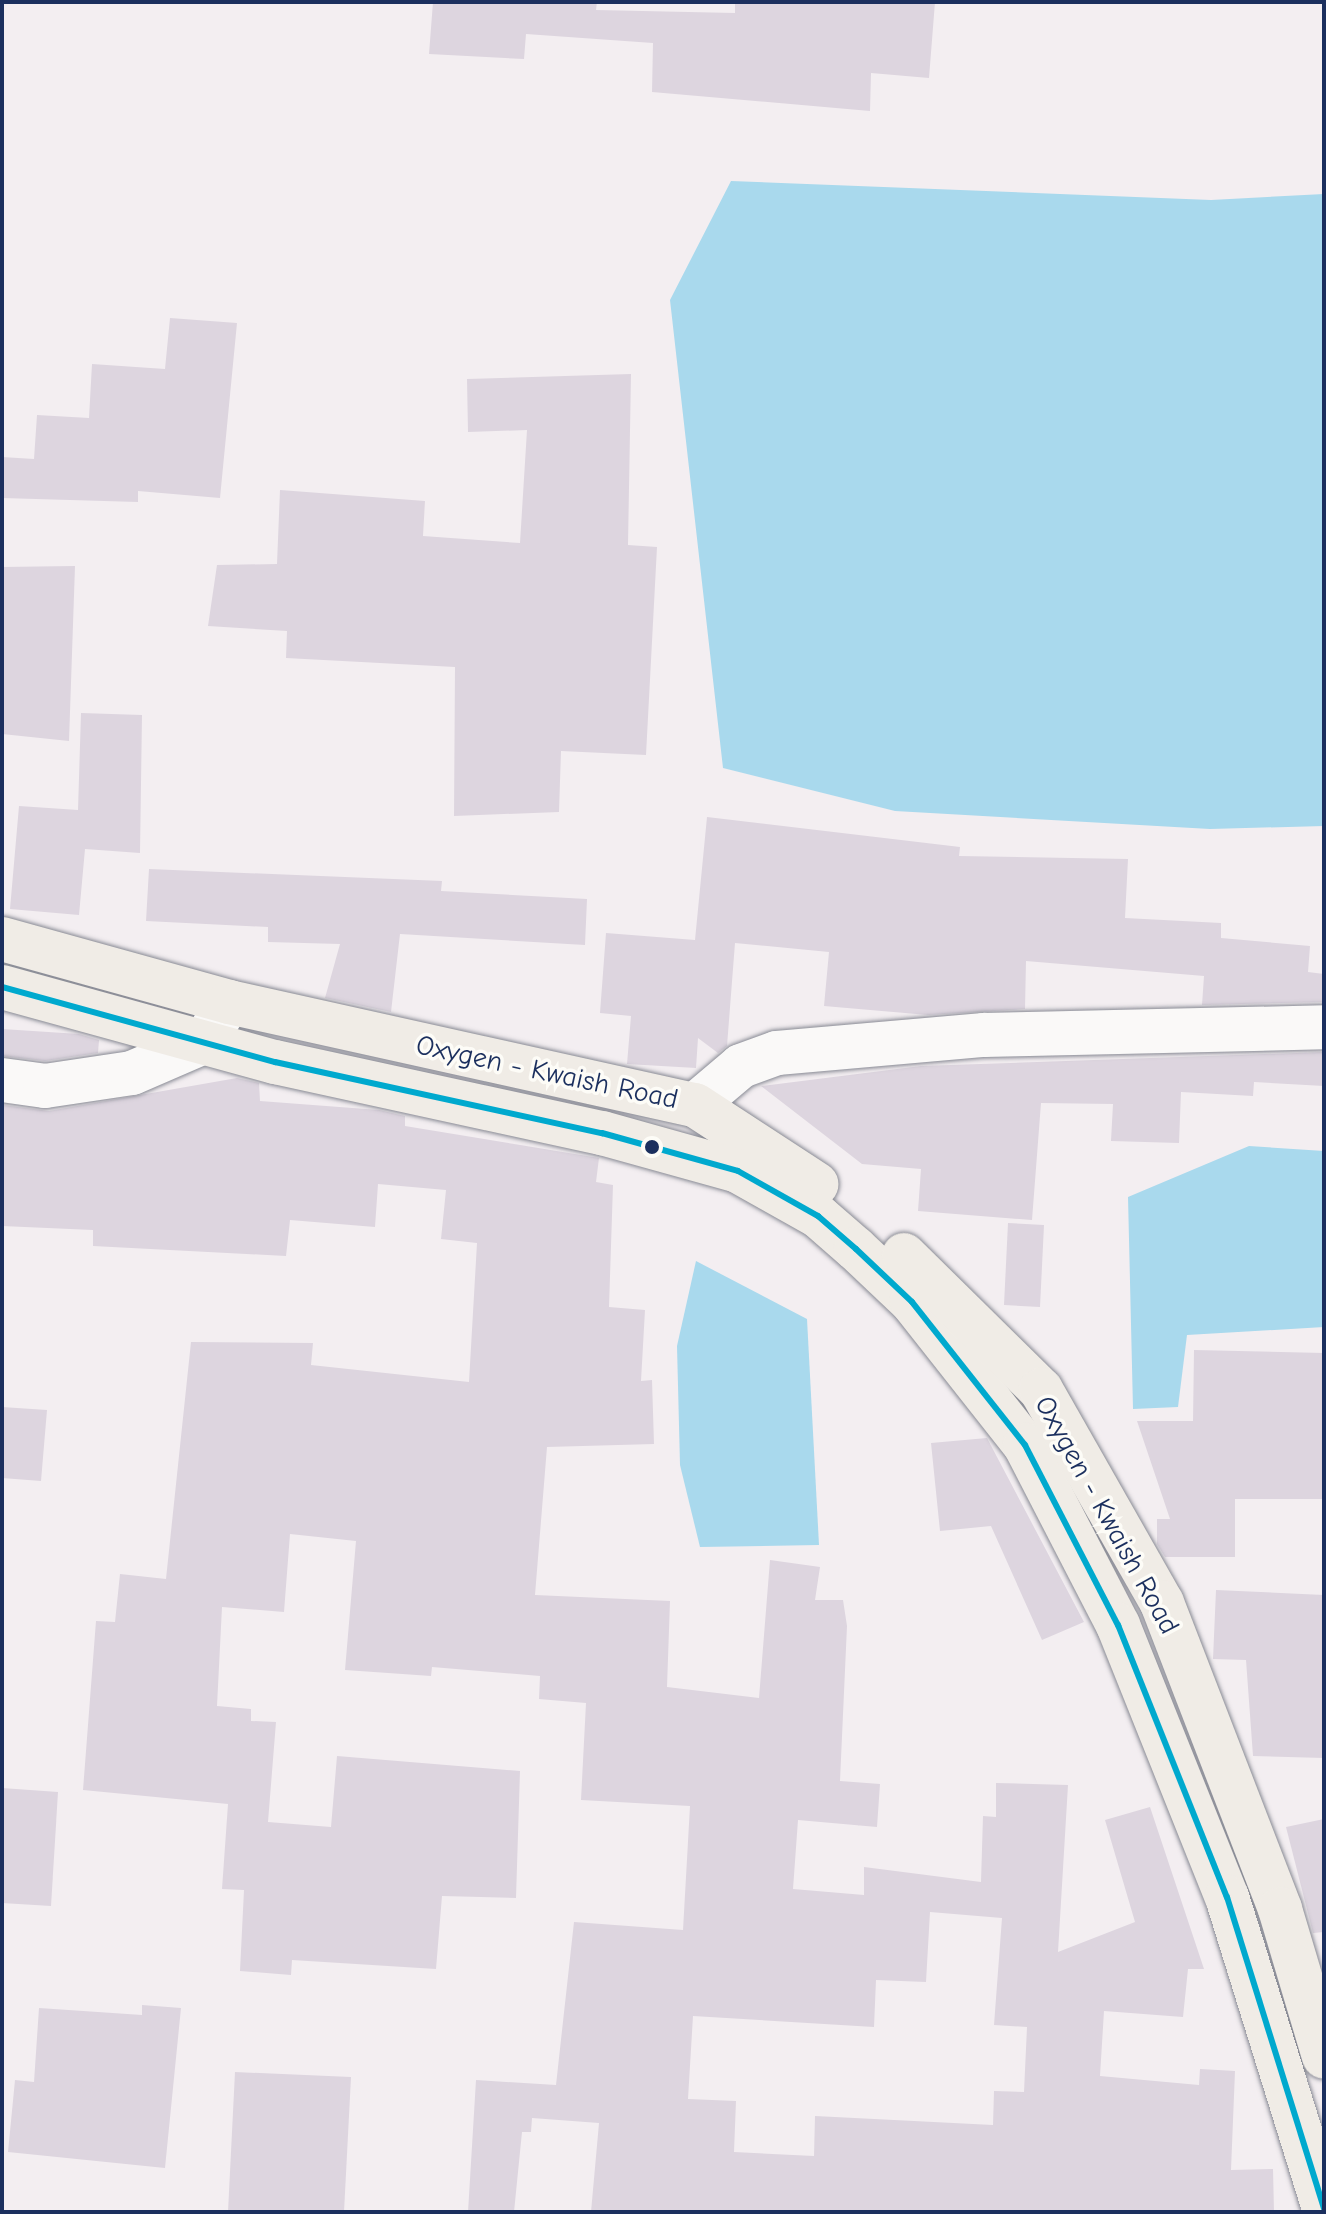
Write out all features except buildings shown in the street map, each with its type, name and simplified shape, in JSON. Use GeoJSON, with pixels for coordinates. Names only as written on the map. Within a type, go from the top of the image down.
{"type":"FeatureCollection","features":[{"type":"Feature","properties":{"kind":"main road","name":"Oxygen - Kwaish Road"},"geometry":{"type":"LineString","coordinates":[[2,939],[229,1002],[695,1105],[867,1218],[1041,1390],[1162,1603],[1280,1909],[1324,2057]]}},
{"type":"Feature","properties":{"kind":"main road","name":"Oxygen - Kwaish Road"},"geometry":{"type":"LineString","coordinates":[[2,987],[204,1042],[738,1171],[818,1216],[912,1302],[1025,1445],[1118,1625],[1227,1897],[1324,2209]]}},
{"type":"Feature","properties":{"kind":"street"},"geometry":{"type":"LineString","coordinates":[[2,1080],[45,1086],[132,1073],[204,1042],[229,1002]]}},
{"type":"Feature","properties":{"kind":"street"},"geometry":{"type":"LineString","coordinates":[[695,1105],[741,1066],[777,1053],[984,1035],[1324,1027]]}},
{"type":"Feature","properties":{"kind":"water"},"geometry":{"type":"Polygon","coordinates":[[[731,181],[1211,200],[1324,194],[1324,826],[1210,829],[895,811],[723,768],[670,300],[731,181]]]}},
{"type":"Feature","properties":{"kind":"water"},"geometry":{"type":"Polygon","coordinates":[[[1249,1146],[1324,1151],[1324,1327],[1187,1335],[1178,1407],[1133,1409],[1128,1197],[1249,1146]]]}},
{"type":"Feature","properties":{"kind":"water"},"geometry":{"type":"Polygon","coordinates":[[[696,1261],[807,1319],[819,1545],[700,1547],[680,1465],[677,1346],[696,1261]]]}},
{"type":"Feature","properties":{"kind":"transit line"},"geometry":{"type":"LineString","coordinates":[[2,987],[275,1062],[602,1133],[738,1171],[818,1216],[856,1249],[912,1302],[1025,1445],[1118,1625],[1227,1897],[1324,2209]]}}]}
